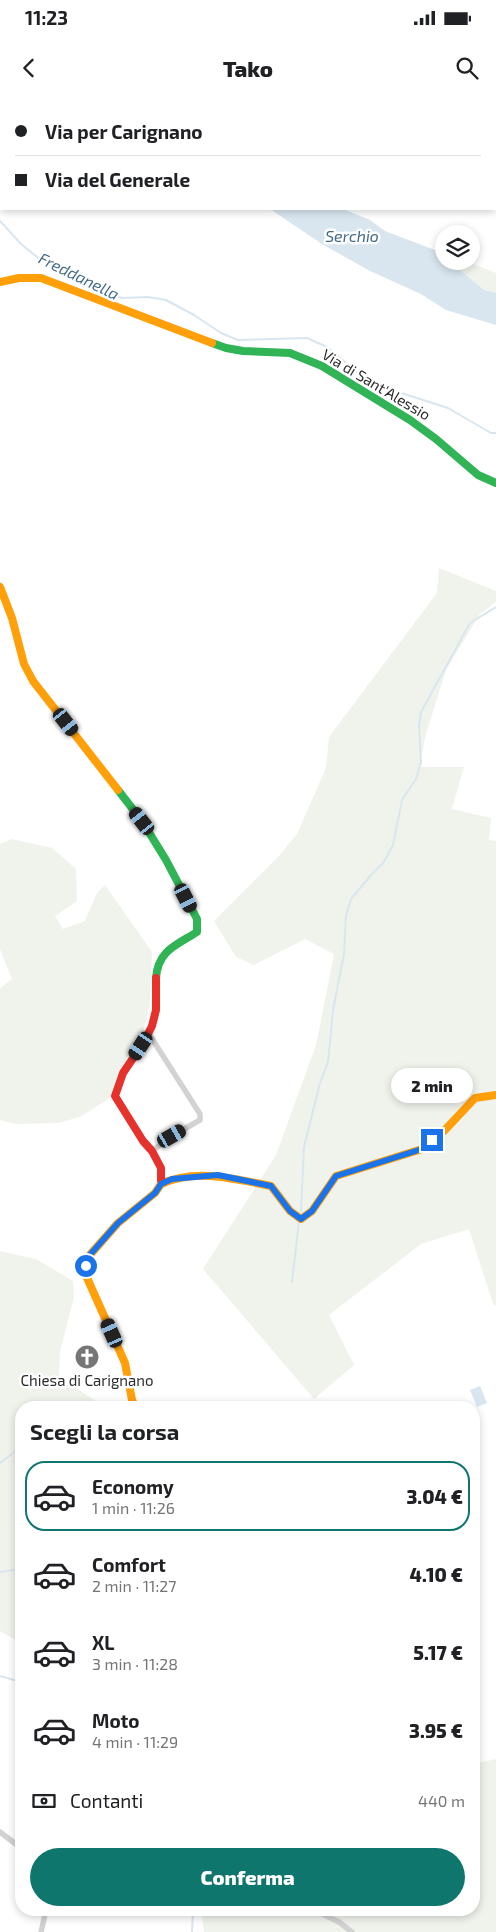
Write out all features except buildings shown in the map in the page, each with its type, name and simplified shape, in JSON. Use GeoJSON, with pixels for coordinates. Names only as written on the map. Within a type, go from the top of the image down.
{"type":"FeatureCollection","features":[{"type":"Feature","properties":{"kind":"street","name":"Via di Sant'Alessio"},"geometry":{"type":"LineString","coordinates":[[0,282],[19,278],[41,278],[226,348],[243,351],[290,353],[322,366],[377,399],[436,439],[478,475],[496,483]]}},
{"type":"Feature","properties":{"kind":"street"},"geometry":{"type":"LineString","coordinates":[[0,587],[12,618],[24,664],[33,681],[142,821],[166,860],[197,920],[197,932],[165,953],[160,960],[156,982],[157,1007],[155,1020],[149,1034],[119,1080],[115,1096],[143,1141],[152,1151],[161,1168],[161,1184],[155,1193],[118,1223],[94,1250],[88,1257],[84,1271],[125,1363],[132,1401]]}},
{"type":"Feature","properties":{"kind":"street"},"geometry":{"type":"LineString","coordinates":[[149,1034],[200,1114],[200,1120],[172,1136],[152,1151]]}},
{"type":"Feature","properties":{"kind":"street"},"geometry":{"type":"LineString","coordinates":[[161,1184],[178,1178],[218,1175],[271,1186],[290,1211],[301,1219],[312,1211],[336,1176],[422,1149],[444,1131],[475,1098],[496,1095]]}},
{"type":"Feature","properties":{"kind":"street"},"geometry":{"type":"LineString","coordinates":[[0,1832],[15,1843]]}},
{"type":"Feature","properties":{"kind":"street"},"geometry":{"type":"LineString","coordinates":[[41,1932],[45,1916]]}},
{"type":"Feature","properties":{"kind":"street"},"geometry":{"type":"LineString","coordinates":[[326,1916],[339,1922],[352,1932]]}},
{"type":"Feature","properties":{"kind":"shaded area"},"geometry":{"type":"Polygon","coordinates":[[[480,267],[496,273],[496,293],[484,290],[460,270],[480,270],[480,267]]]}},
{"type":"Feature","properties":{"kind":"shaded area"},"geometry":{"type":"Polygon","coordinates":[[[439,568],[496,591],[496,602],[480,614],[446,670],[426,734],[419,767],[464,767],[452,809],[491,818],[489,840],[496,841],[496,1306],[493,1304],[469,1229],[421,1244],[329,1315],[354,1365],[314,1399],[203,1269],[276,1155],[316,1045],[334,954],[305,939],[254,965],[236,957],[214,921],[279,856],[297,834],[326,768],[329,737],[437,593],[439,568]]]}},
{"type":"Feature","properties":{"kind":"shaded area"},"geometry":{"type":"Polygon","coordinates":[[[12,839],[52,848],[76,869],[77,901],[55,916],[63,929],[85,921],[97,893],[105,885],[152,952],[150,1006],[143,1032],[118,1073],[110,1098],[80,1117],[58,1123],[16,1124],[0,1120],[0,988],[12,979],[0,949],[0,844],[12,839]]]}},
{"type":"Feature","properties":{"kind":"shaded area"},"geometry":{"type":"Polygon","coordinates":[[[0,1251],[36,1259],[73,1281],[74,1297],[60,1351],[59,1376],[96,1401],[15,1401],[15,1640],[0,1631],[0,1251]]]}},
{"type":"Feature","properties":{"kind":"shaded area"},"geometry":{"type":"Polygon","coordinates":[[[496,1759],[496,1932],[204,1932],[202,1916],[480,1916],[480,1763],[496,1759]]]}},
{"type":"Feature","properties":{"kind":"water","name":"Serchio"},"geometry":{"type":"Polygon","coordinates":[[[271,210],[345,210],[370,220],[385,231],[435,250],[435,270],[460,270],[484,290],[496,293],[496,325],[446,310],[421,294],[370,271],[322,244],[271,210]]]}},
{"type":"Feature","properties":{"kind":"water"},"geometry":{"type":"Polygon","coordinates":[[[480,1386],[487,1403],[480,1406],[480,1401],[475,1401],[470,1390],[480,1386]]]}},
{"type":"Feature","properties":{"kind":"waterway","name":"Freddanella"},"geometry":{"type":"LineString","coordinates":[[0,221],[21,244],[42,261],[84,278],[107,292],[122,298],[148,297],[166,300],[194,315],[221,333],[238,340],[307,338],[327,347],[358,373],[379,386],[448,408],[491,433],[496,433]]}},
{"type":"Feature","properties":{"kind":"waterway"},"geometry":{"type":"LineString","coordinates":[[301,1211],[304,1147],[320,1083],[328,1062],[333,1010],[344,954],[346,916],[351,899],[384,862],[393,845],[402,800],[416,779],[421,762],[419,726],[421,712],[470,623],[496,607]]}},
{"type":"Feature","properties":{"kind":"waterway"},"geometry":{"type":"LineString","coordinates":[[292,1282],[299,1221]]}},
{"type":"Feature","properties":{"kind":"waterway"},"geometry":{"type":"LineString","coordinates":[[0,1463],[15,1452]]}},
{"type":"Feature","properties":{"kind":"waterway"},"geometry":{"type":"LineString","coordinates":[[0,1572],[15,1570]]}},
{"type":"Feature","properties":{"kind":"waterway"},"geometry":{"type":"LineString","coordinates":[[0,1676],[15,1680]]}},
{"type":"Feature","properties":{"kind":"waterway"},"geometry":{"type":"LineString","coordinates":[[192,1932],[193,1916]]}},
{"type":"Feature","properties":{"kind":"traffic: fast"},"geometry":{"type":"LineString","coordinates":[[212,343],[243,351],[290,353],[322,366],[410,420],[436,439],[478,475],[496,483]]}},
{"type":"Feature","properties":{"kind":"traffic: fast"},"geometry":{"type":"LineString","coordinates":[[118,790],[142,821],[166,860],[197,919],[197,932],[170,949],[160,961],[156,978]]}},
{"type":"Feature","properties":{"kind":"traffic: slow"},"geometry":{"type":"LineString","coordinates":[[0,282],[19,278],[41,278],[212,343]]}},
{"type":"Feature","properties":{"kind":"traffic: slow"},"geometry":{"type":"LineString","coordinates":[[0,587],[12,618],[24,664],[33,681],[118,790]]}},
{"type":"Feature","properties":{"kind":"traffic: slow"},"geometry":{"type":"LineString","coordinates":[[161,1184],[174,1179],[216,1176],[271,1186],[290,1211],[301,1219],[312,1211],[336,1176],[422,1149],[444,1131],[475,1098],[496,1095]]}},
{"type":"Feature","properties":{"kind":"traffic: slow"},"geometry":{"type":"LineString","coordinates":[[132,1401],[125,1363],[84,1271],[88,1257],[118,1223],[155,1193],[161,1184],[161,1180]]}},
{"type":"Feature","properties":{"kind":"traffic: jam"},"geometry":{"type":"LineString","coordinates":[[156,978],[156,1010],[152,1026],[144,1042],[123,1073],[115,1096],[143,1141],[152,1151],[161,1168],[161,1180]]}},
{"type":"Feature","properties":{"kind":"place","name":"Chiesa di Carignano"},"geometry":{"type":"Point","coordinates":[87,1357]}},
{"type":"Feature","properties":{"kind":"route"},"geometry":{"type":"LineString","coordinates":[[86,1266],[88,1257],[118,1223],[155,1193],[161,1184],[172,1179],[218,1175],[271,1186],[290,1211],[301,1219],[312,1211],[336,1176],[422,1149],[432,1140]]}}]}
